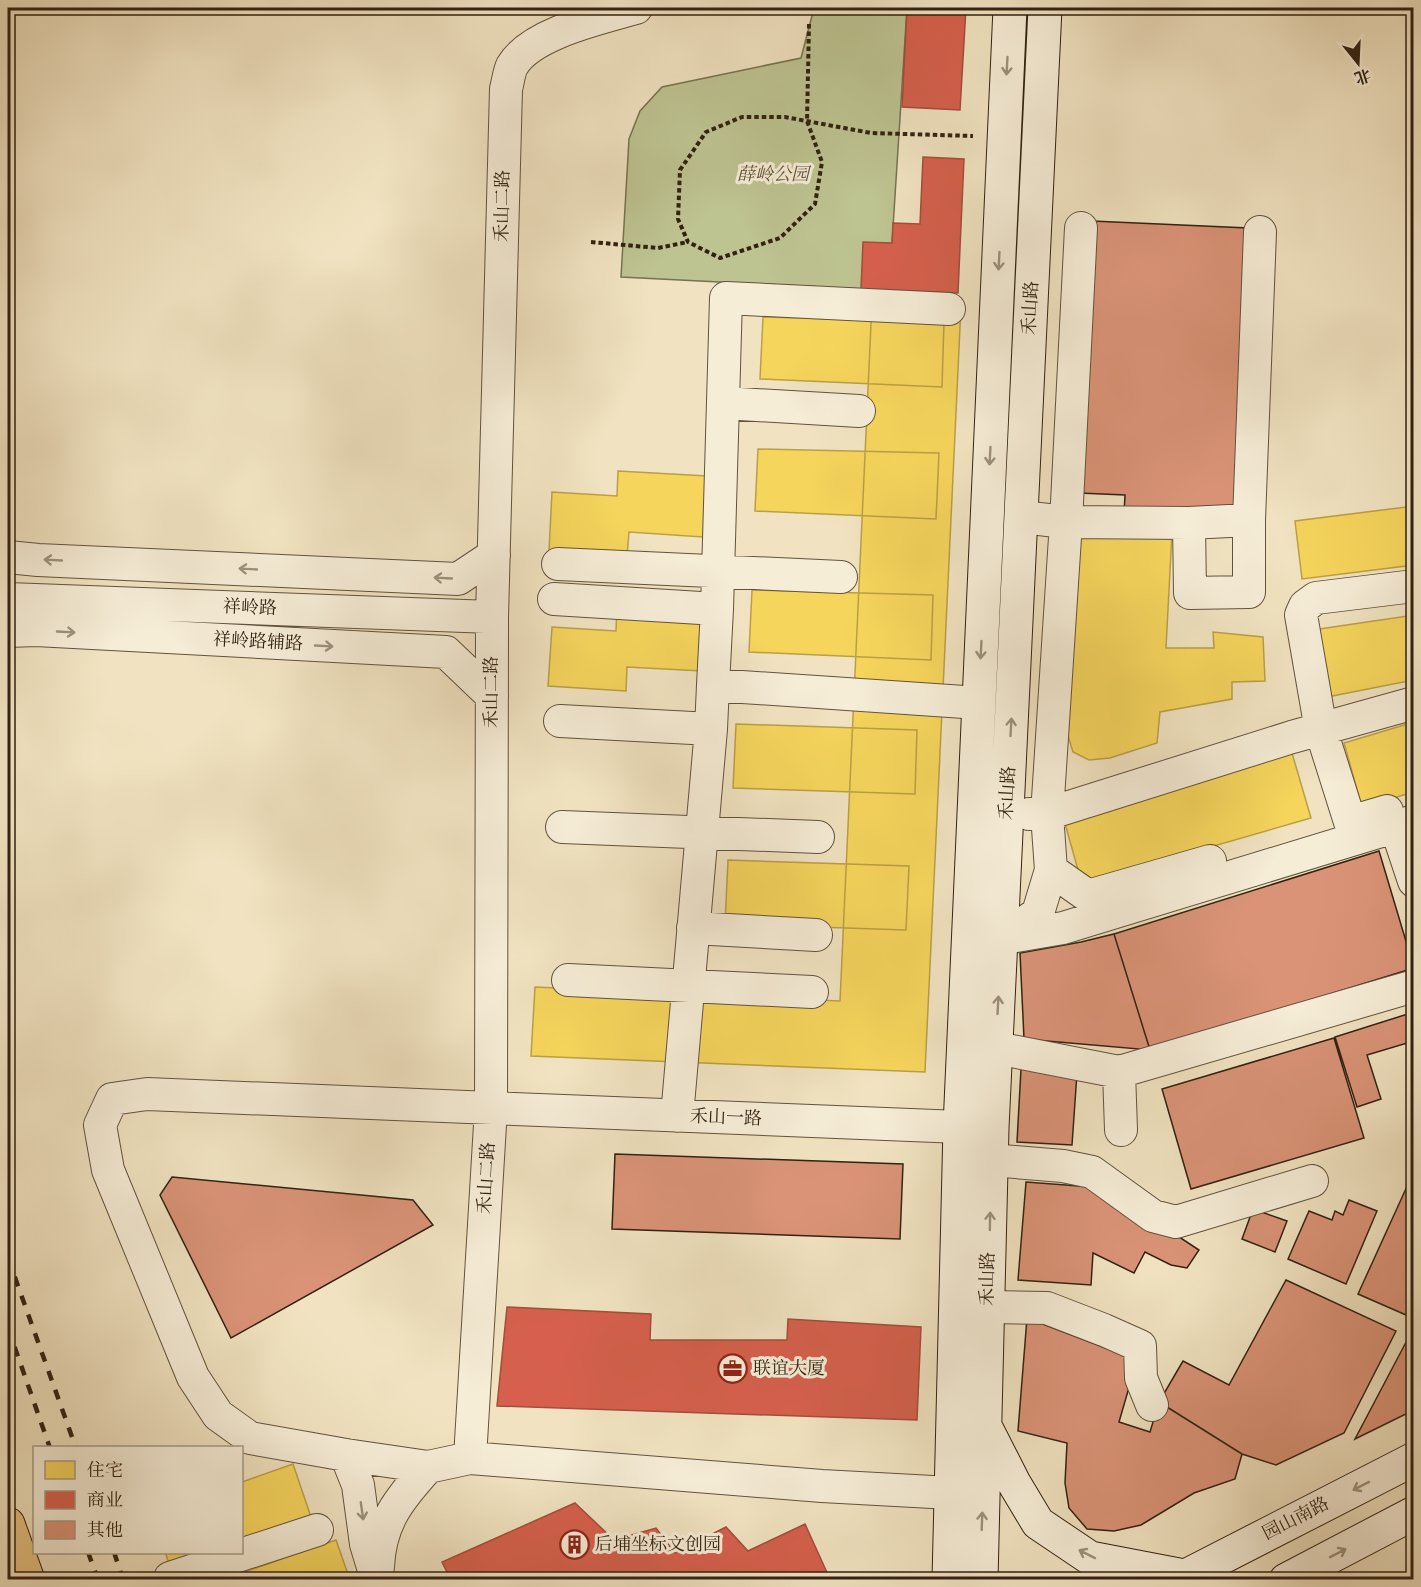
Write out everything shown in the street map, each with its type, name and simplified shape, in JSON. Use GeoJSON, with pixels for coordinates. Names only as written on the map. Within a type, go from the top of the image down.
{"type":"FeatureCollection","features":[{"type":"Feature","properties":{"kind":"highway"},"geometry":{"type":"LineString","coordinates":[[8,1524],[28,1580]]}},
{"type":"Feature","properties":{"kind":"main road","name":"禾山路"},"geometry":{"type":"LineString","coordinates":[[949,1580],[960,1127],[1010,8]]}},
{"type":"Feature","properties":{"kind":"main road","name":"禾山路"},"geometry":{"type":"LineString","coordinates":[[981,1580],[991,1160],[1045,8]]}},
{"type":"Feature","properties":{"kind":"main road"},"geometry":{"type":"LineString","coordinates":[[985,1425],[1014,1483],[1038,1523],[1090,1558],[1181,1578]]}},
{"type":"Feature","properties":{"kind":"main road","name":"园山南路"},"geometry":{"type":"LineString","coordinates":[[1181,1578],[1413,1459]]}},
{"type":"Feature","properties":{"kind":"main road"},"geometry":{"type":"LineString","coordinates":[[1286,1580],[1413,1514]]}},
{"type":"Feature","properties":{"kind":"street","name":"禾山二路"},"geometry":{"type":"LineString","coordinates":[[470,1458],[491,1108],[492,616],[506,89],[512,67],[525,51],[555,33],[636,8]]}},
{"type":"Feature","properties":{"kind":"street"},"geometry":{"type":"LineString","coordinates":[[1001,939],[1038,913],[1051,870],[1047,814],[1066,522],[1081,228]]}},
{"type":"Feature","properties":{"kind":"street"},"geometry":{"type":"LineString","coordinates":[[1189,523],[1190,593],[1249,592],[1249,520],[1260,231]]}},
{"type":"Feature","properties":{"kind":"street"},"geometry":{"type":"LineString","coordinates":[[676,1116],[711,729],[717,609],[726,298],[949,309]]}},
{"type":"Feature","properties":{"kind":"street"},"geometry":{"type":"LineString","coordinates":[[723,403],[859,411]]}},
{"type":"Feature","properties":{"kind":"street"},"geometry":{"type":"LineString","coordinates":[[1021,517],[1066,522],[1189,523],[1249,520]]}},
{"type":"Feature","properties":{"kind":"street"},"geometry":{"type":"LineString","coordinates":[[8,557],[458,579],[494,555]]}},
{"type":"Feature","properties":{"kind":"street"},"geometry":{"type":"LineString","coordinates":[[558,564],[841,577]]}},
{"type":"Feature","properties":{"kind":"street"},"geometry":{"type":"LineString","coordinates":[[1408,817],[1350,822],[1321,730],[1301,615],[1305,606],[1316,598],[1413,586]]}},
{"type":"Feature","properties":{"kind":"street","name":"祥岭路"},"geometry":{"type":"LineString","coordinates":[[8,599],[492,616]]}},
{"type":"Feature","properties":{"kind":"street"},"geometry":{"type":"LineString","coordinates":[[554,599],[717,609]]}},
{"type":"Feature","properties":{"kind":"street","name":"祥岭路辅路"},"geometry":{"type":"LineString","coordinates":[[8,631],[36,630],[446,652],[492,696]]}},
{"type":"Feature","properties":{"kind":"street"},"geometry":{"type":"LineString","coordinates":[[713,686],[979,703]]}},
{"type":"Feature","properties":{"kind":"street"},"geometry":{"type":"LineString","coordinates":[[1007,813],[1047,814],[1413,703]]}},
{"type":"Feature","properties":{"kind":"street"},"geometry":{"type":"LineString","coordinates":[[560,721],[711,729]]}},
{"type":"Feature","properties":{"kind":"street"},"geometry":{"type":"LineString","coordinates":[[1408,817],[1413,881]]}},
{"type":"Feature","properties":{"kind":"street"},"geometry":{"type":"LineString","coordinates":[[1001,939],[1063,928],[1408,817]]}},
{"type":"Feature","properties":{"kind":"street"},"geometry":{"type":"LineString","coordinates":[[562,827],[818,837]]}},
{"type":"Feature","properties":{"kind":"street"},"geometry":{"type":"LineString","coordinates":[[1051,870],[1088,896],[1316,830]]}},
{"type":"Feature","properties":{"kind":"street"},"geometry":{"type":"LineString","coordinates":[[693,928],[816,935]]}},
{"type":"Feature","properties":{"kind":"street"},"geometry":{"type":"LineString","coordinates":[[568,980],[812,992]]}},
{"type":"Feature","properties":{"kind":"street"},"geometry":{"type":"LineString","coordinates":[[996,1048],[1119,1072],[1413,986]]}},
{"type":"Feature","properties":{"kind":"street"},"geometry":{"type":"LineString","coordinates":[[1119,1072],[1121,1130]]}},
{"type":"Feature","properties":{"kind":"street","name":"禾山一路"},"geometry":{"type":"LineString","coordinates":[[346,1455],[250,1438],[218,1415],[193,1377],[108,1170],[100,1125],[112,1099],[147,1094],[960,1127]]}},
{"type":"Feature","properties":{"kind":"street"},"geometry":{"type":"LineString","coordinates":[[991,1160],[1063,1166],[1092,1172],[1153,1216],[1176,1221],[1312,1181]]}},
{"type":"Feature","properties":{"kind":"street"},"geometry":{"type":"LineString","coordinates":[[988,1306],[1047,1308],[1140,1346],[1141,1378],[1152,1405]]}},
{"type":"Feature","properties":{"kind":"street"},"geometry":{"type":"LineString","coordinates":[[346,1455],[428,1467],[470,1458],[951,1494]]}},
{"type":"Feature","properties":{"kind":"street"},"geometry":{"type":"LineString","coordinates":[[346,1455],[358,1485],[366,1544],[377,1580]]}},
{"type":"Feature","properties":{"kind":"street"},"geometry":{"type":"LineString","coordinates":[[377,1580],[379,1545],[390,1515],[428,1467]]}},
{"type":"Feature","properties":{"kind":"street"},"geometry":{"type":"LineString","coordinates":[[171,1580],[170,1578],[317,1530]]}},
{"type":"Feature","properties":{"kind":"path"},"geometry":{"type":"LineString","coordinates":[[591,243],[658,248],[688,242],[720,258],[780,237],[815,204],[822,162],[807,121],[809,24]]}},
{"type":"Feature","properties":{"kind":"path"},"geometry":{"type":"LineString","coordinates":[[688,242],[678,219],[680,170],[706,132],[742,117],[785,117],[871,133],[1004,137]]}},
{"type":"Feature","properties":{"kind":"green space","name":"薛岭公园"},"geometry":{"type":"Polygon","coordinates":[[[814,8],[907,8],[892,243],[861,289],[621,277],[629,139],[640,111],[662,87],[801,58],[814,8]]]}},
{"type":"Feature","properties":{"kind":"building: 住宅"},"geometry":{"type":"Polygon","coordinates":[[[872,302],[961,306],[925,1072],[531,1056],[535,987],[840,1001],[872,302]]]}},
{"type":"Feature","properties":{"kind":"building: 住宅"},"geometry":{"type":"Polygon","coordinates":[[[763,317],[944,322],[942,387],[760,379],[763,317]]]}},
{"type":"Feature","properties":{"kind":"building: 住宅"},"geometry":{"type":"Polygon","coordinates":[[[758,449],[939,453],[936,519],[755,511],[758,449]]]}},
{"type":"Feature","properties":{"kind":"building: 住宅"},"geometry":{"type":"Polygon","coordinates":[[[618,471],[707,476],[703,537],[629,532],[627,556],[549,551],[552,492],[617,496],[618,471]]]}},
{"type":"Feature","properties":{"kind":"building: 住宅"},"geometry":{"type":"Polygon","coordinates":[[[1414,506],[1414,565],[1302,579],[1295,521],[1414,506]]]}},
{"type":"Feature","properties":{"kind":"building: 住宅"},"geometry":{"type":"Polygon","coordinates":[[[1172,532],[1166,648],[1214,648],[1213,632],[1263,637],[1265,681],[1232,682],[1232,699],[1160,712],[1157,743],[1110,758],[1089,760],[1073,752],[1068,736],[1080,535],[1172,532]]]}},
{"type":"Feature","properties":{"kind":"building: 住宅"},"geometry":{"type":"Polygon","coordinates":[[[752,590],[933,595],[931,660],[749,652],[752,590]]]}},
{"type":"Feature","properties":{"kind":"building: 住宅"},"geometry":{"type":"Polygon","coordinates":[[[617,606],[706,611],[702,671],[627,667],[626,691],[548,686],[552,627],[616,631],[617,606]]]}},
{"type":"Feature","properties":{"kind":"building: 住宅"},"geometry":{"type":"Polygon","coordinates":[[[1414,615],[1414,680],[1327,697],[1313,630],[1414,615]]]}},
{"type":"Feature","properties":{"kind":"building: 住宅"},"geometry":{"type":"Polygon","coordinates":[[[1414,722],[1414,792],[1362,807],[1344,743],[1414,722]]]}},
{"type":"Feature","properties":{"kind":"building: 住宅"},"geometry":{"type":"Polygon","coordinates":[[[736,724],[917,730],[915,794],[733,788],[736,724]]]}},
{"type":"Feature","properties":{"kind":"building: 住宅"},"geometry":{"type":"Polygon","coordinates":[[[1292,753],[1311,818],[1082,884],[1064,820],[1292,753]]]}},
{"type":"Feature","properties":{"kind":"building: 住宅"},"geometry":{"type":"Polygon","coordinates":[[[728,860],[909,866],[906,930],[725,924],[728,860]]]}},
{"type":"Feature","properties":{"kind":"building: 住宅"},"geometry":{"type":"Polygon","coordinates":[[[293,1464],[312,1520],[243,1545],[243,1482],[293,1464]]]}},
{"type":"Feature","properties":{"kind":"building: 住宅"},"geometry":{"type":"Polygon","coordinates":[[[336,1540],[350,1580],[222,1580],[336,1540]]]}},
{"type":"Feature","properties":{"kind":"building: 住宅"},"geometry":{"type":"Polygon","coordinates":[[[166,1554],[213,1554],[171,1569],[166,1554]]]}},
{"type":"Feature","properties":{"kind":"building: 商业"},"geometry":{"type":"Polygon","coordinates":[[[907,8],[966,8],[960,110],[902,107],[907,8]]]}},
{"type":"Feature","properties":{"kind":"building: 商业"},"geometry":{"type":"Polygon","coordinates":[[[923,157],[964,159],[958,293],[861,289],[863,242],[892,243],[893,223],[920,224],[923,157]]]}},
{"type":"Feature","properties":{"kind":"building: 商业"},"geometry":{"type":"Polygon","coordinates":[[[507,1307],[651,1314],[650,1340],[787,1340],[788,1319],[921,1327],[917,1420],[497,1406],[507,1307]]]}},
{"type":"Feature","properties":{"kind":"building: 商业","name":"后埔坐标文创园"},"geometry":{"type":"Polygon","coordinates":[[[575,1503],[614,1540],[656,1528],[675,1553],[726,1527],[748,1551],[805,1524],[829,1577],[824,1580],[451,1580],[442,1562],[575,1503]]]}},
{"type":"Feature","properties":{"kind":"building: 其他"},"geometry":{"type":"Polygon","coordinates":[[[1092,221],[1248,228],[1235,519],[1124,514],[1125,495],[1079,493],[1092,221]]]}},
{"type":"Feature","properties":{"kind":"building: 其他"},"geometry":{"type":"Polygon","coordinates":[[[1379,851],[1414,968],[1150,1050],[1114,934],[1379,851]]]}},
{"type":"Feature","properties":{"kind":"building: 其他"},"geometry":{"type":"Polygon","coordinates":[[[1114,934],[1150,1050],[1024,1039],[1020,953],[1114,934]]]}},
{"type":"Feature","properties":{"kind":"building: 其他"},"geometry":{"type":"Polygon","coordinates":[[[1414,1012],[1414,1041],[1367,1055],[1381,1099],[1357,1107],[1335,1037],[1414,1012]]]}},
{"type":"Feature","properties":{"kind":"building: 其他"},"geometry":{"type":"Polygon","coordinates":[[[1334,1038],[1364,1138],[1191,1189],[1162,1089],[1334,1038]]]}},
{"type":"Feature","properties":{"kind":"building: 其他"},"geometry":{"type":"Polygon","coordinates":[[[1021,1069],[1077,1073],[1072,1145],[1017,1142],[1021,1069]]]}},
{"type":"Feature","properties":{"kind":"building: 其他"},"geometry":{"type":"Polygon","coordinates":[[[615,1154],[903,1164],[900,1239],[612,1229],[615,1154]]]}},
{"type":"Feature","properties":{"kind":"building: 其他"},"geometry":{"type":"Polygon","coordinates":[[[1414,1171],[1414,1317],[1413,1318],[1358,1294],[1414,1171]]]}},
{"type":"Feature","properties":{"kind":"building: 其他"},"geometry":{"type":"Polygon","coordinates":[[[172,1177],[413,1200],[433,1225],[231,1338],[160,1195],[172,1177]]]}},
{"type":"Feature","properties":{"kind":"building: 其他"},"geometry":{"type":"Polygon","coordinates":[[[1026,1182],[1105,1188],[1199,1250],[1187,1268],[1171,1265],[1145,1252],[1134,1273],[1093,1253],[1091,1285],[1018,1280],[1026,1182]]]}},
{"type":"Feature","properties":{"kind":"building: 其他"},"geometry":{"type":"Polygon","coordinates":[[[1349,1200],[1377,1211],[1346,1284],[1288,1259],[1309,1211],[1332,1220],[1335,1211],[1343,1215],[1349,1200]]]}},
{"type":"Feature","properties":{"kind":"building: 其他"},"geometry":{"type":"Polygon","coordinates":[[[1253,1209],[1287,1221],[1275,1252],[1242,1239],[1253,1209]]]}},
{"type":"Feature","properties":{"kind":"building: 其他"},"geometry":{"type":"Polygon","coordinates":[[[1286,1280],[1396,1331],[1344,1433],[1276,1465],[1242,1454],[1159,1402],[1183,1361],[1229,1385],[1286,1280]]]}},
{"type":"Feature","properties":{"kind":"building: 其他"},"geometry":{"type":"Polygon","coordinates":[[[1027,1318],[1137,1360],[1119,1422],[1150,1432],[1159,1402],[1242,1454],[1235,1479],[1194,1493],[1141,1525],[1114,1531],[1087,1529],[1069,1508],[1065,1483],[1067,1443],[1018,1431],[1027,1318]]]}},
{"type":"Feature","properties":{"kind":"building: 其他"},"geometry":{"type":"Polygon","coordinates":[[[1414,1327],[1414,1410],[1355,1439],[1414,1327]]]}},
{"type":"Feature","properties":{"kind":"railway"},"geometry":{"type":"LineString","coordinates":[[8,1258],[75,1446]]}},
{"type":"Feature","properties":{"kind":"railway"},"geometry":{"type":"LineString","coordinates":[[8,1328],[49,1446]]}},
{"type":"Feature","properties":{"kind":"railway"},"geometry":{"type":"LineString","coordinates":[[89,1554],[98,1580]]}},
{"type":"Feature","properties":{"kind":"railway"},"geometry":{"type":"LineString","coordinates":[[115,1554],[123,1580]]}},
{"type":"Feature","properties":{"kind":"place","name":"联谊大厦"},"geometry":{"type":"Point","coordinates":[732,1369]}},
{"type":"Feature","properties":{"kind":"place","name":"后埔坐标文创园"},"geometry":{"type":"Point","coordinates":[574,1545]}}]}
